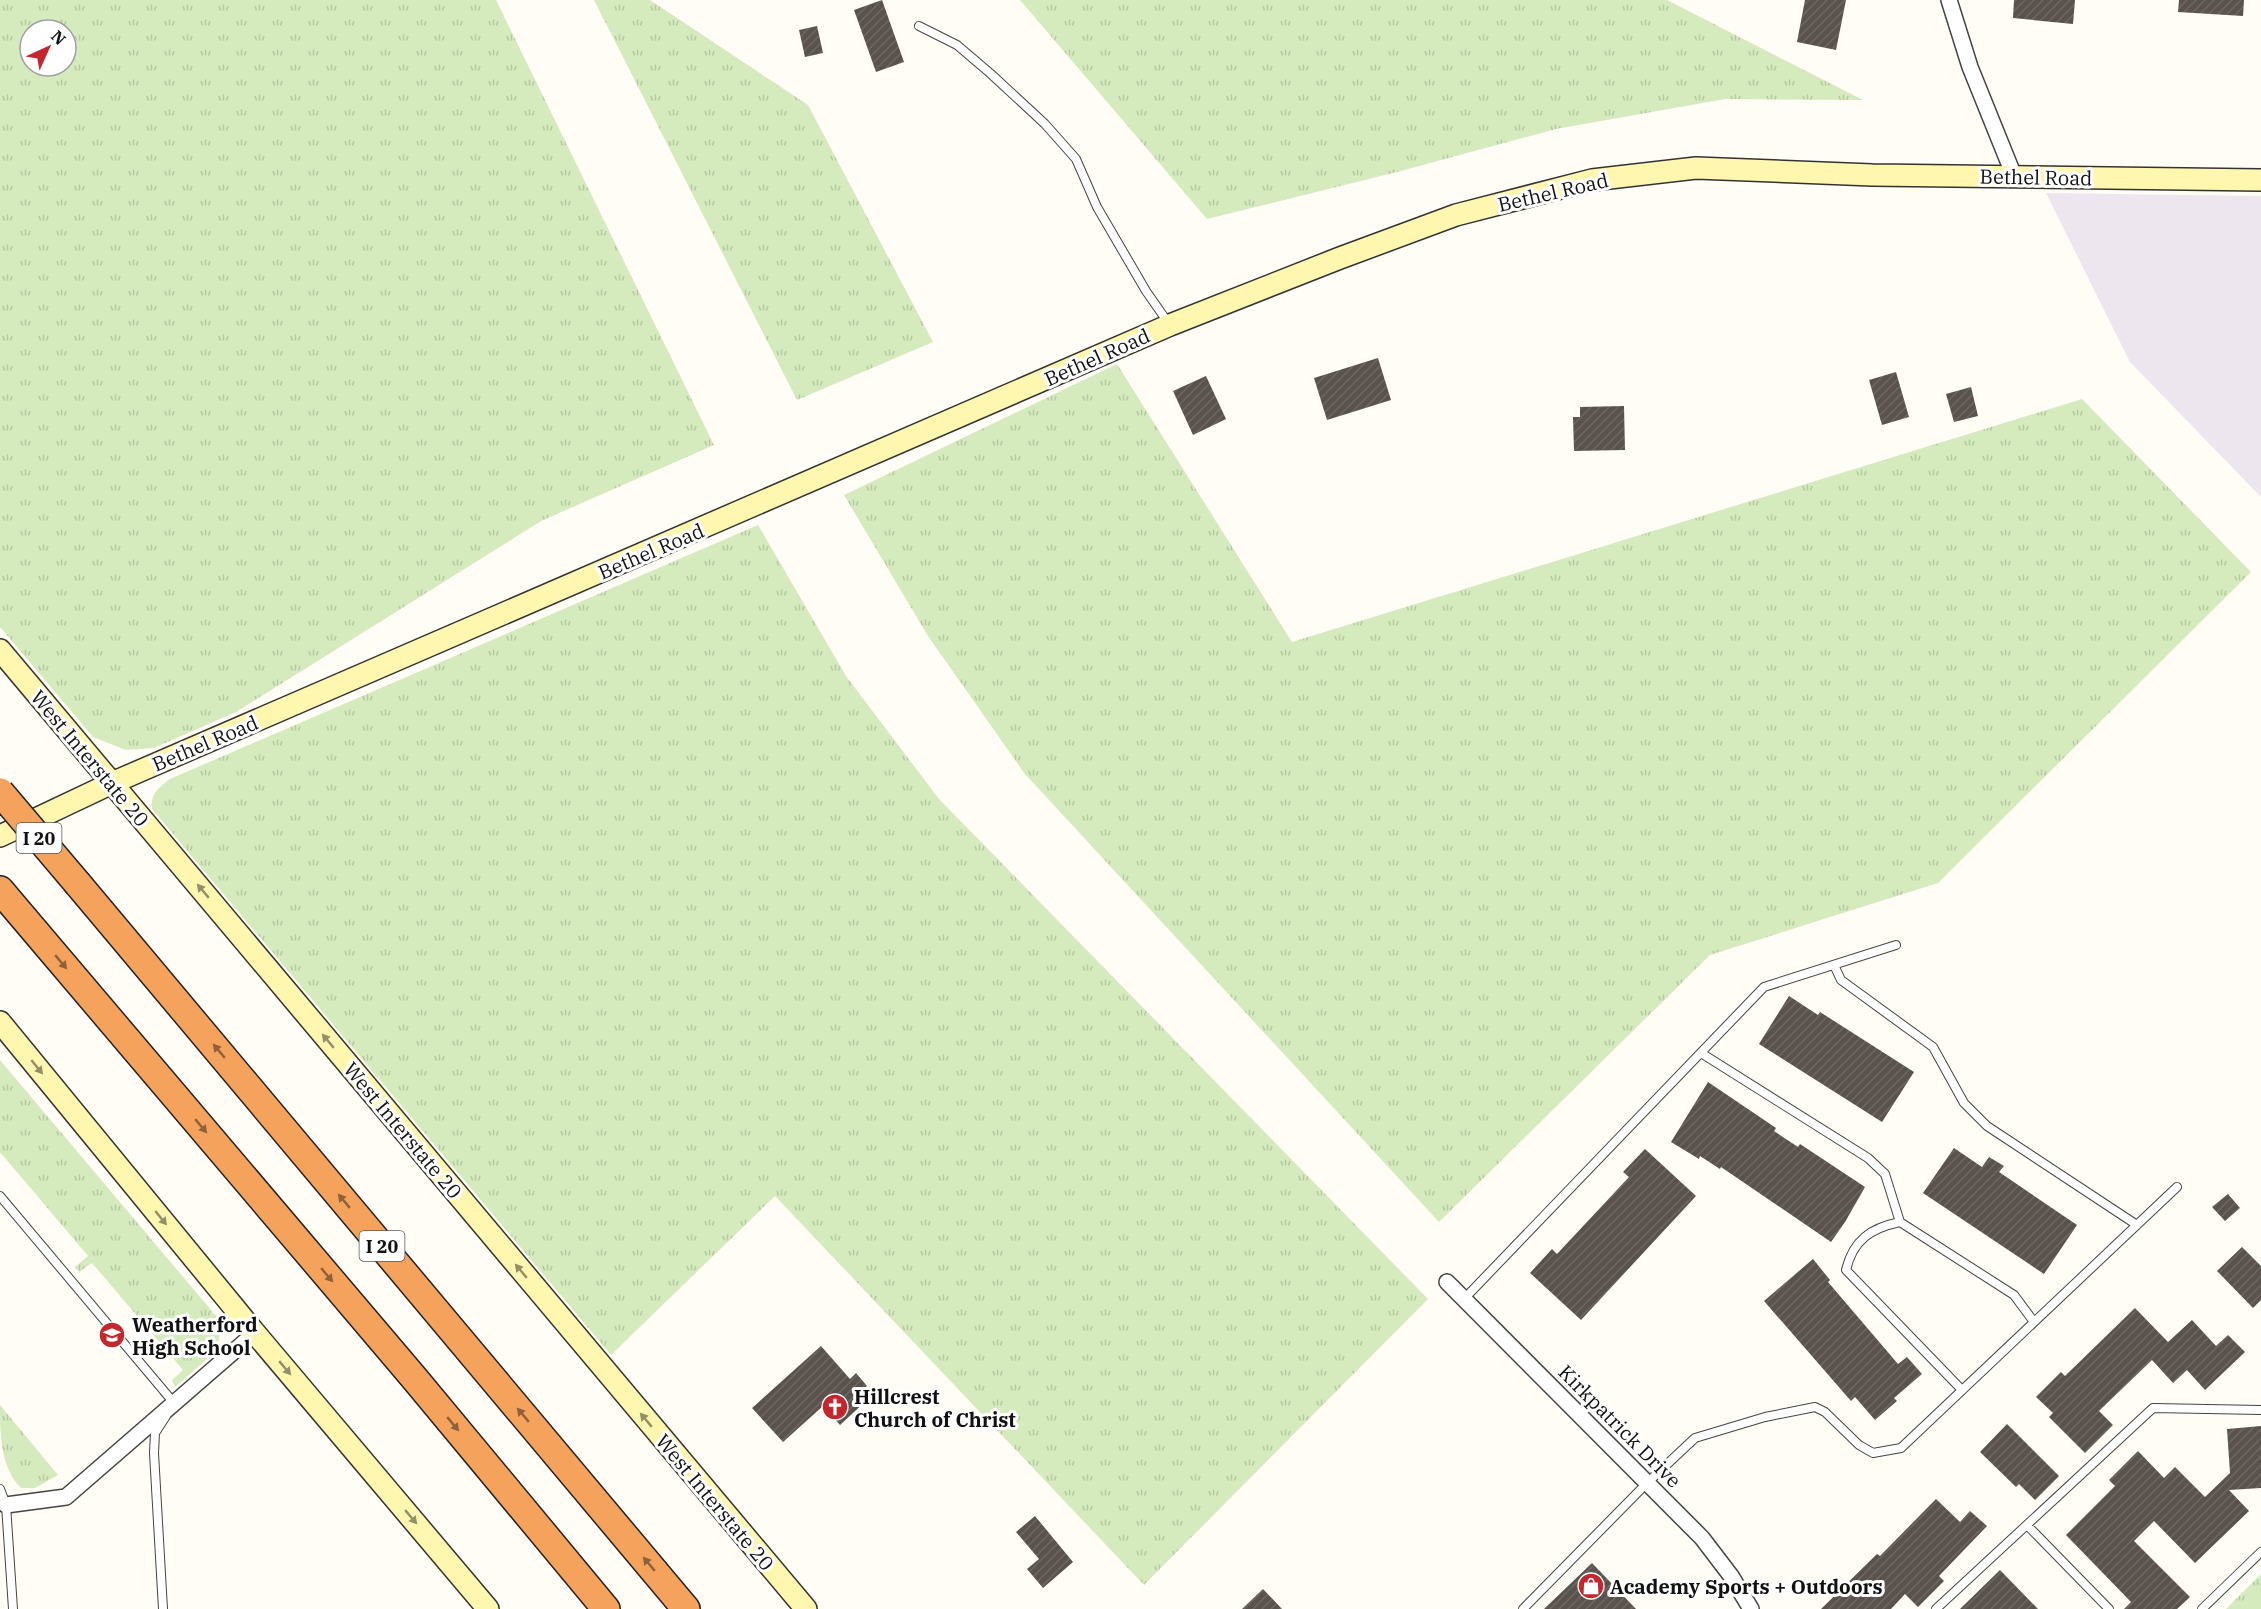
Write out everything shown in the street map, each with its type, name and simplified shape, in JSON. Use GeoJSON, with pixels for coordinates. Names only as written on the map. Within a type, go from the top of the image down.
{"type":"FeatureCollection","features":[{"type":"Feature","properties":{"kind":"highway","name":"I 20"},"geometry":{"type":"LineString","coordinates":[[0,792],[686,1609]]}},
{"type":"Feature","properties":{"kind":"highway"},"geometry":{"type":"LineString","coordinates":[[0,890],[407,1370],[606,1609]]}},
{"type":"Feature","properties":{"kind":"main road","name":"Bethel Road"},"geometry":{"type":"LineString","coordinates":[[0,836],[112,783],[1170,325],[1456,215],[1592,180],[1696,168],[1872,175],[2261,180]]}},
{"type":"Feature","properties":{"kind":"main road","name":"West Interstate 20"},"geometry":{"type":"LineString","coordinates":[[0,650],[806,1609]]}},
{"type":"Feature","properties":{"kind":"main road"},"geometry":{"type":"LineString","coordinates":[[0,1022],[255,1333],[488,1609]]}},
{"type":"Feature","properties":{"kind":"street"},"geometry":{"type":"LineString","coordinates":[[1949,0],[1985,107],[2014,176]]}},
{"type":"Feature","properties":{"kind":"street","name":"Kirkpatrick Drive"},"geometry":{"type":"LineString","coordinates":[[1447,1282],[1702,1538],[1731,1576],[1751,1609]]}},
{"type":"Feature","properties":{"kind":"street"},"geometry":{"type":"LineString","coordinates":[[6,1505],[66,1497],[255,1333]]}},
{"type":"Feature","properties":{"kind":"lane"},"geometry":{"type":"LineString","coordinates":[[919,26],[957,45],[1045,124],[1076,159],[1097,207],[1146,291],[1170,325]]}},
{"type":"Feature","properties":{"kind":"lane"},"geometry":{"type":"LineString","coordinates":[[1464,1299],[1764,987],[1896,945]]}},
{"type":"Feature","properties":{"kind":"lane"},"geometry":{"type":"LineString","coordinates":[[1834,964],[1841,980],[1933,1047],[1964,1103],[1987,1126],[2137,1224]]}},
{"type":"Feature","properties":{"kind":"lane"},"geometry":{"type":"LineString","coordinates":[[1701,1053],[1868,1158],[1885,1174],[1900,1222],[2014,1295],[2034,1322]]}},
{"type":"Feature","properties":{"kind":"lane"},"geometry":{"type":"LineString","coordinates":[[1523,1609],[1695,1437],[1765,1417],[1815,1407],[1825,1412],[1859,1445],[1873,1453],[1901,1448],[2177,1187]]}},
{"type":"Feature","properties":{"kind":"lane"},"geometry":{"type":"LineString","coordinates":[[0,1196],[174,1403],[155,1434],[153,1454],[163,1609]]}},
{"type":"Feature","properties":{"kind":"lane"},"geometry":{"type":"LineString","coordinates":[[1900,1222],[1880,1226],[1862,1239],[1849,1256],[1846,1270],[1962,1390]]}},
{"type":"Feature","properties":{"kind":"lane"},"geometry":{"type":"LineString","coordinates":[[1936,1609],[2153,1408],[2261,1410]]}},
{"type":"Feature","properties":{"kind":"lane"},"geometry":{"type":"LineString","coordinates":[[0,1490],[6,1505],[12,1609]]}},
{"type":"Feature","properties":{"kind":"lane"},"geometry":{"type":"LineString","coordinates":[[2027,1525],[2109,1609]]}},
{"type":"Feature","properties":{"kind":"lane"},"geometry":{"type":"LineString","coordinates":[[2202,1609],[2261,1552]]}},
{"type":"Feature","properties":{"kind":"shaded area"},"geometry":{"type":"Polygon","coordinates":[[[2046,193],[2261,196],[2261,497],[2130,362],[2046,193]]]}},
{"type":"Feature","properties":{"kind":"green space"},"geometry":{"type":"Polygon","coordinates":[[[0,0],[496,0],[714,445],[541,521],[236,712],[154,748],[126,750],[93,737],[0,627],[0,0]]]}},
{"type":"Feature","properties":{"kind":"green space"},"geometry":{"type":"Polygon","coordinates":[[[594,0],[650,0],[808,105],[933,342],[797,400],[594,0]]]}},
{"type":"Feature","properties":{"kind":"green space"},"geometry":{"type":"Polygon","coordinates":[[[1020,0],[1667,0],[1863,100],[1725,99],[1556,129],[1397,172],[1207,219],[1020,0]]]}},
{"type":"Feature","properties":{"kind":"green space"},"geometry":{"type":"Polygon","coordinates":[[[1117,364],[1292,642],[2082,399],[2251,572],[1938,883],[1710,955],[1439,1222],[1025,774],[928,636],[844,495],[1117,364]]]}},
{"type":"Feature","properties":{"kind":"green space"},"geometry":{"type":"Polygon","coordinates":[[[758,525],[846,676],[939,799],[1428,1299],[1144,1585],[775,1196],[611,1355],[152,809],[152,799],[156,792],[170,779],[758,525]]]}},
{"type":"Feature","properties":{"kind":"green space"},"geometry":{"type":"Polygon","coordinates":[[[0,1060],[222,1323],[218,1343],[206,1360],[175,1387],[172,1380],[183,1370],[92,1263],[79,1272],[75,1267],[88,1256],[0,1152],[0,1060]]]}},
{"type":"Feature","properties":{"kind":"green space"},"geometry":{"type":"Polygon","coordinates":[[[0,1405],[58,1475],[35,1488],[21,1488],[14,1480],[5,1460],[1,1438],[0,1405]]]}},
{"type":"Feature","properties":{"kind":"green space"},"geometry":{"type":"Polygon","coordinates":[[[2261,1574],[2261,1609],[2226,1609],[2261,1574]]]}},
{"type":"Feature","properties":{"kind":"building"},"geometry":{"type":"Polygon","coordinates":[[[882,0],[904,62],[876,72],[854,10],[882,0]]]}},
{"type":"Feature","properties":{"kind":"building"},"geometry":{"type":"Polygon","coordinates":[[[1805,0],[1846,0],[1836,50],[1797,42],[1805,0]]]}},
{"type":"Feature","properties":{"kind":"building"},"geometry":{"type":"Polygon","coordinates":[[[2014,0],[2075,0],[2073,24],[2013,18],[2014,0]]]}},
{"type":"Feature","properties":{"kind":"building"},"geometry":{"type":"Polygon","coordinates":[[[2179,0],[2244,0],[2243,16],[2178,12],[2179,0]]]}},
{"type":"Feature","properties":{"kind":"building"},"geometry":{"type":"Polygon","coordinates":[[[817,26],[823,53],[805,57],[799,30],[817,26]]]}},
{"type":"Feature","properties":{"kind":"building"},"geometry":{"type":"Polygon","coordinates":[[[1378,358],[1391,400],[1327,420],[1314,378],[1378,358]]]}},
{"type":"Feature","properties":{"kind":"building"},"geometry":{"type":"Polygon","coordinates":[[[1896,372],[1909,417],[1882,425],[1869,380],[1896,372]]]}},
{"type":"Feature","properties":{"kind":"building"},"geometry":{"type":"Polygon","coordinates":[[[1206,376],[1226,419],[1193,435],[1173,391],[1206,376]]]}},
{"type":"Feature","properties":{"kind":"building"},"geometry":{"type":"Polygon","coordinates":[[[1971,387],[1978,416],[1954,422],[1946,394],[1971,387]]]}},
{"type":"Feature","properties":{"kind":"building"},"geometry":{"type":"Polygon","coordinates":[[[1624,406],[1625,450],[1574,451],[1573,417],[1580,417],[1580,407],[1624,406]]]}},
{"type":"Feature","properties":{"kind":"building"},"geometry":{"type":"Polygon","coordinates":[[[1789,996],[1818,1015],[1820,1012],[1914,1072],[1882,1122],[1759,1044],[1789,996]]]}},
{"type":"Feature","properties":{"kind":"building"},"geometry":{"type":"Polygon","coordinates":[[[1708,1082],[1776,1128],[1774,1131],[1798,1147],[1800,1144],[1865,1187],[1831,1242],[1721,1167],[1720,1169],[1700,1156],[1699,1159],[1671,1142],[1708,1082]]]}},
{"type":"Feature","properties":{"kind":"building"},"geometry":{"type":"Polygon","coordinates":[[[1954,1148],[1982,1167],[1989,1157],[2004,1166],[1999,1172],[2077,1225],[2044,1274],[1923,1193],[1954,1148]]]}},
{"type":"Feature","properties":{"kind":"building"},"geometry":{"type":"Polygon","coordinates":[[[1645,1149],[1696,1196],[1581,1320],[1530,1273],[1552,1249],[1557,1254],[1629,1177],[1623,1172],[1645,1149]]]}},
{"type":"Feature","properties":{"kind":"building"},"geometry":{"type":"Polygon","coordinates":[[[2228,1194],[2240,1208],[2225,1221],[2212,1207],[2228,1194]]]}},
{"type":"Feature","properties":{"kind":"building"},"geometry":{"type":"Polygon","coordinates":[[[2242,1247],[2261,1266],[2261,1300],[2253,1308],[2217,1271],[2242,1247]]]}},
{"type":"Feature","properties":{"kind":"building"},"geometry":{"type":"Polygon","coordinates":[[[1813,1259],[1830,1280],[1828,1282],[1898,1364],[1907,1357],[1922,1374],[1894,1398],[1897,1401],[1875,1420],[1855,1397],[1851,1401],[1764,1301],[1813,1259]]]}},
{"type":"Feature","properties":{"kind":"building"},"geometry":{"type":"Polygon","coordinates":[[[2135,1308],[2168,1342],[2192,1320],[2216,1346],[2228,1335],[2245,1352],[2205,1390],[2187,1370],[2173,1383],[2152,1360],[2099,1411],[2113,1425],[2085,1453],[2049,1417],[2053,1413],[2036,1397],[2061,1372],[2065,1376],[2135,1308]]]}},
{"type":"Feature","properties":{"kind":"building"},"geometry":{"type":"Polygon","coordinates":[[[821,1346],[850,1379],[856,1373],[867,1386],[860,1392],[867,1400],[840,1425],[823,1406],[783,1442],[752,1408],[821,1346]]]}},
{"type":"Feature","properties":{"kind":"building"},"geometry":{"type":"Polygon","coordinates":[[[2007,1424],[2059,1476],[2035,1500],[2019,1484],[2016,1487],[1980,1452],[2007,1424]]]}},
{"type":"Feature","properties":{"kind":"building"},"geometry":{"type":"Polygon","coordinates":[[[2261,1426],[2261,1488],[2229,1490],[2249,1511],[2195,1563],[2154,1521],[2134,1541],[2190,1597],[2177,1609],[2124,1609],[2131,1602],[2066,1535],[2115,1486],[2109,1480],[2138,1451],[2164,1478],[2175,1467],[2205,1497],[2230,1473],[2227,1429],[2261,1426]]]}},
{"type":"Feature","properties":{"kind":"building"},"geometry":{"type":"Polygon","coordinates":[[[1936,1499],[1960,1522],[1970,1511],[1987,1526],[1939,1576],[1944,1581],[1918,1607],[1905,1594],[1891,1609],[1821,1609],[1877,1554],[1880,1556],[1936,1499]]]}},
{"type":"Feature","properties":{"kind":"building"},"geometry":{"type":"Polygon","coordinates":[[[1035,1516],[1073,1562],[1043,1588],[1027,1569],[1039,1559],[1016,1532],[1035,1516]]]}},
{"type":"Feature","properties":{"kind":"building","name":"Academy Sports + Outdoors"},"geometry":{"type":"Polygon","coordinates":[[[1592,1563],[1636,1609],[1544,1609],[1592,1563]]]}},
{"type":"Feature","properties":{"kind":"building"},"geometry":{"type":"Polygon","coordinates":[[[2000,1570],[2038,1609],[1960,1609],[2000,1570]]]}},
{"type":"Feature","properties":{"kind":"building"},"geometry":{"type":"Polygon","coordinates":[[[1263,1589],[1282,1609],[1242,1609],[1263,1589]]]}},
{"type":"Feature","properties":{"kind":"place","name":"Weatherford High School"},"geometry":{"type":"Point","coordinates":[112,1335]}},
{"type":"Feature","properties":{"kind":"place","name":"Hillcrest Church of Christ"},"geometry":{"type":"Point","coordinates":[835,1407]}},
{"type":"Feature","properties":{"kind":"place","name":"Academy Sports + Outdoors"},"geometry":{"type":"Point","coordinates":[1591,1586]}}]}
